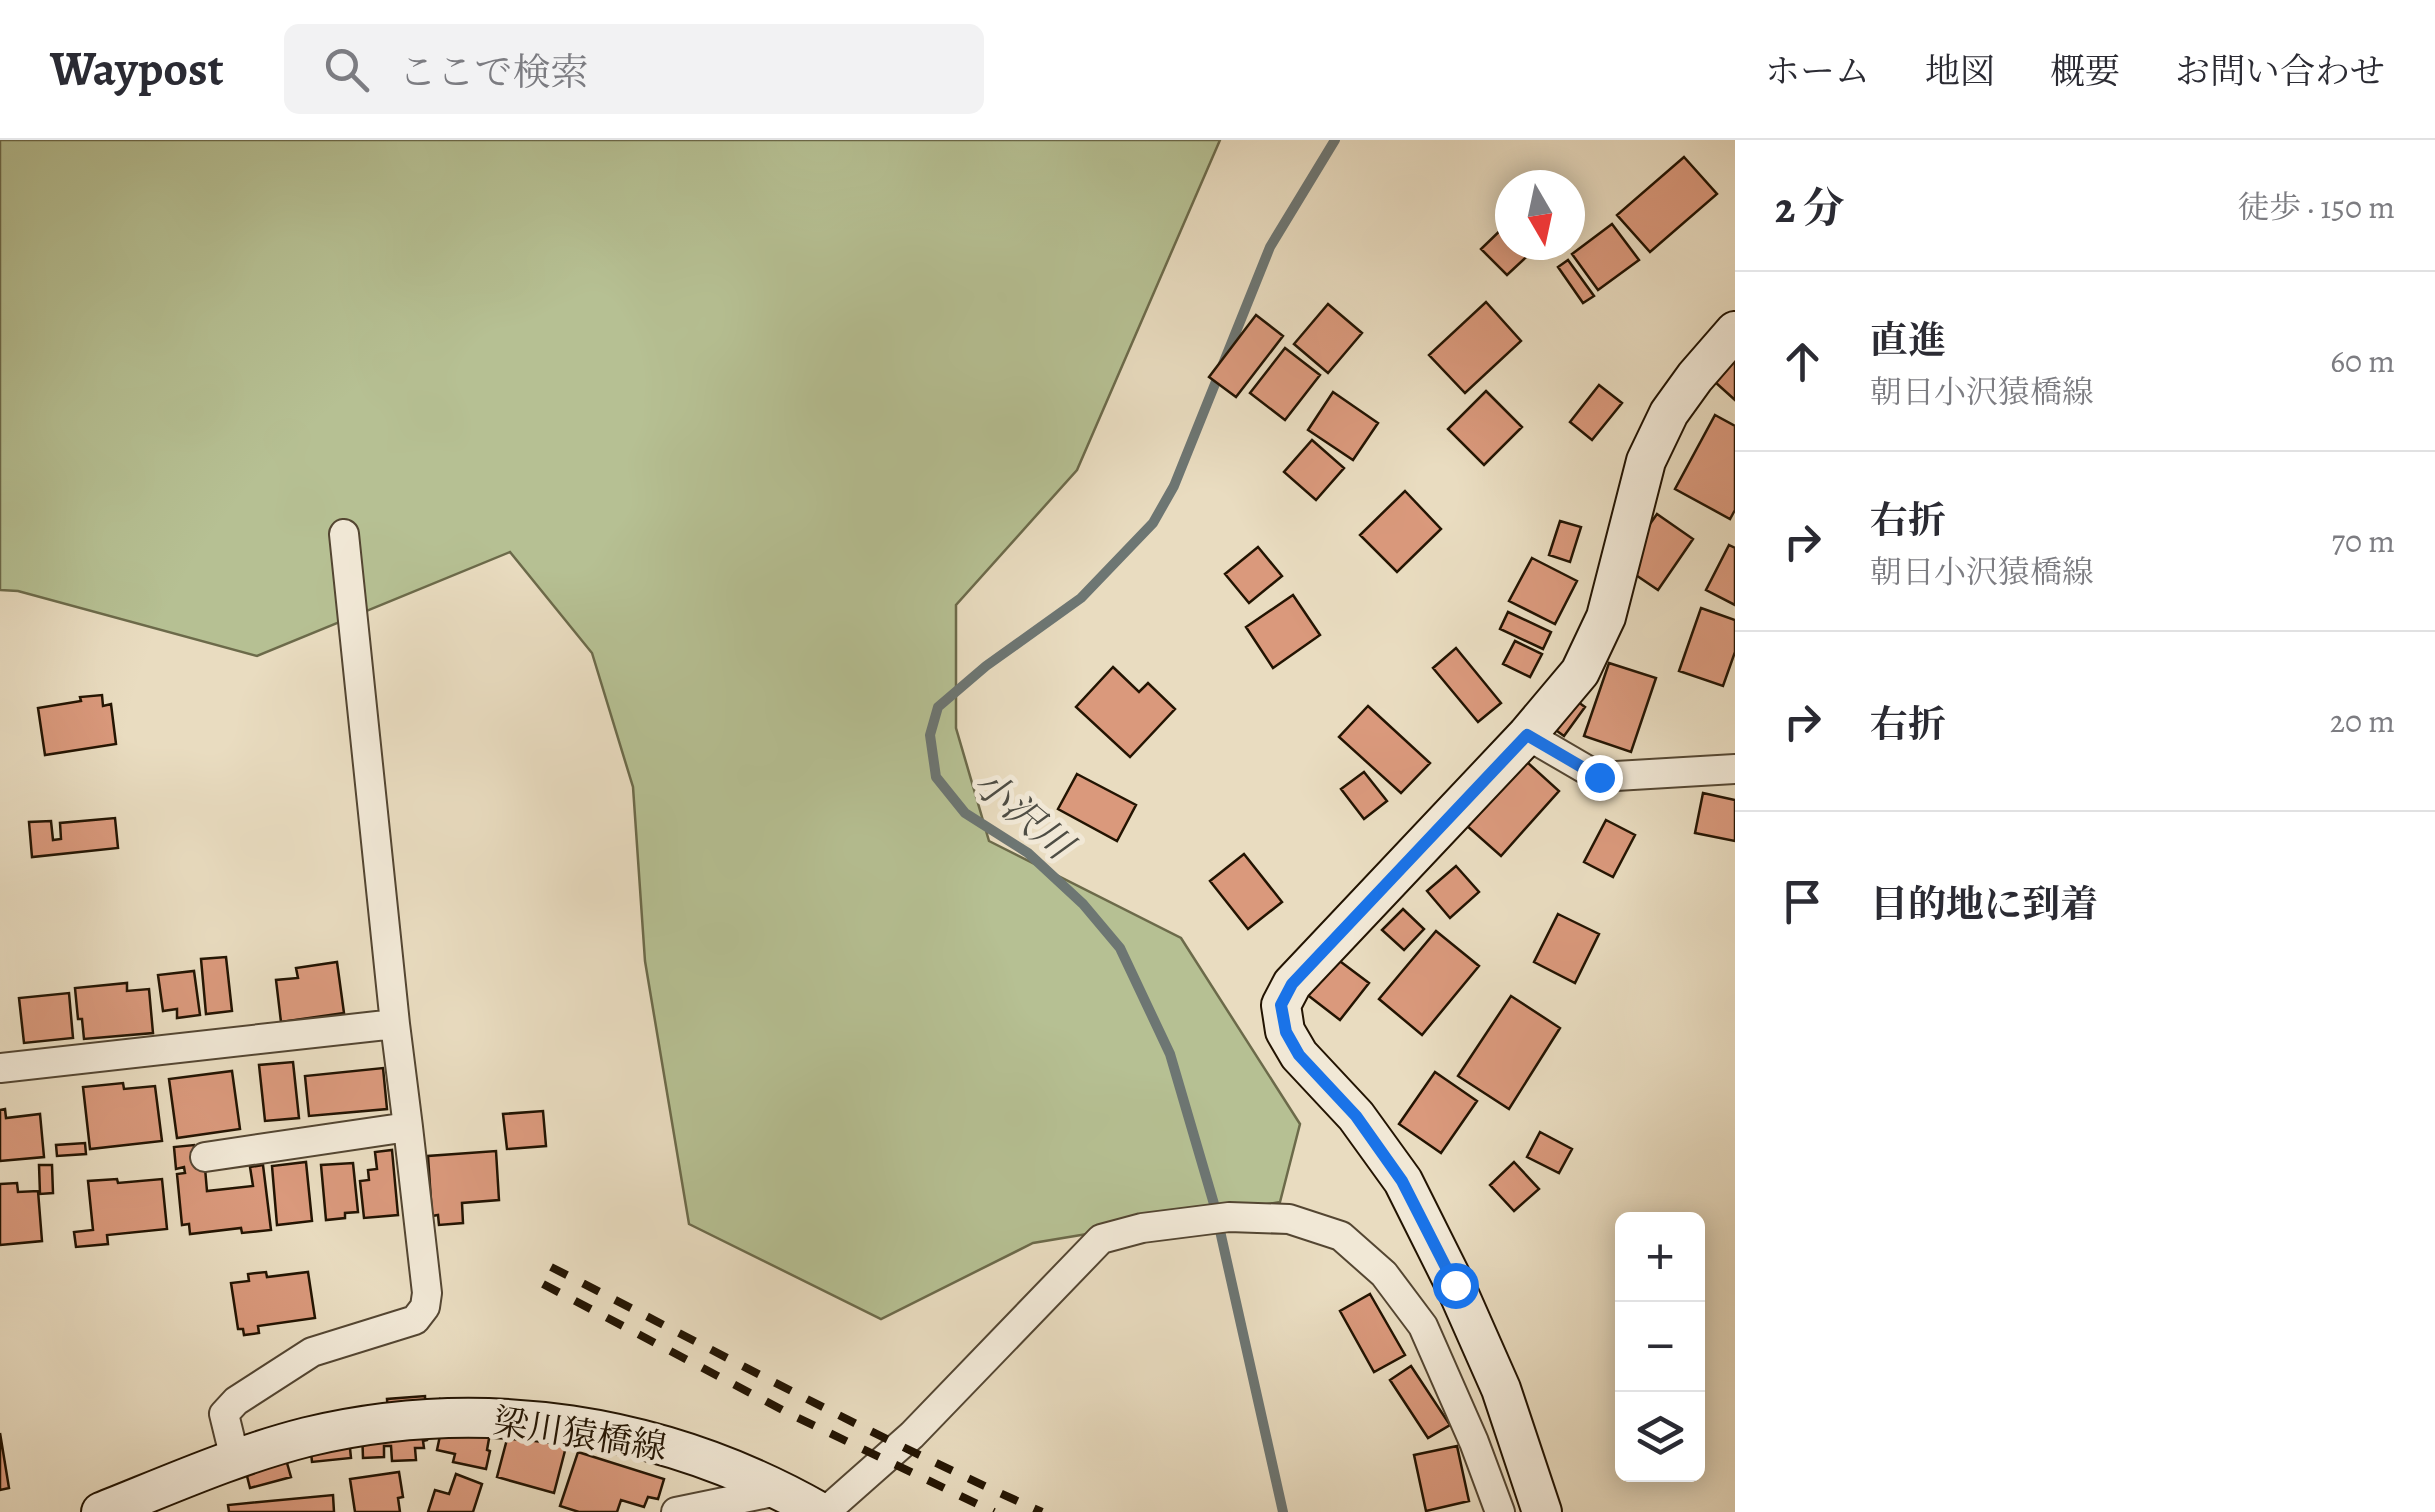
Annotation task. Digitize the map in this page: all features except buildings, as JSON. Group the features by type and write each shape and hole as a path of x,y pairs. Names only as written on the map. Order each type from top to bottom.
{"main road":[{"path":"1542,1512 1501,1390 1455,1285 1402,1181 1356,1116 1299,1055 1286,1032 1281,1005 1292,984 1527,735 1580,672 1606,617 1646,462 1669,413 1735,331"},
{"name":"梁川猿橋線","path":"101,1512 235,1458 306,1438 364,1425 472,1417 524,1419 679,1449 733,1468 823,1512"}],"street":[{"path":"235,1458 224,1414 236,1402 312,1352 415,1320 425,1307 427,1293 344,534"},
{"path":"1527,735 1599,777 1735,769"},
{"path":"0,1068 395,1024"},
{"path":"205,1157 408,1127"},
{"path":"823,1512 912,1435 1101,1239 1142,1228 1229,1217 1289,1219 1340,1236 1384,1274 1423,1326 1500,1512"},
{"path":"676,1512 782,1490"}],"green space":[{"path":"0,140 1220,140 1077,470 956,605 956,728 989,841 1181,938 1300,1124 1280,1202 1033,1243 881,1319 689,1224 645,961 633,787 592,653 510,552 257,656 18,591 0,590"}],"waterway":[{"name":"小沢川","path":"1283,1512 1214,1204 1170,1054 1120,948 1083,904 1028,853 965,813 936,777 930,735 938,707 986,666 1081,598 1153,523 1174,486 1270,247 1335,140"}],"railway":[{"path":"551,1267 856,1424 1042,1512"},
{"path":"543,1284 792,1415 994,1512"}],"route":[{"path":"1455,1285 1402,1181 1356,1116 1299,1055 1286,1032 1281,1005 1292,984 1527,735 1599,777"}]}
